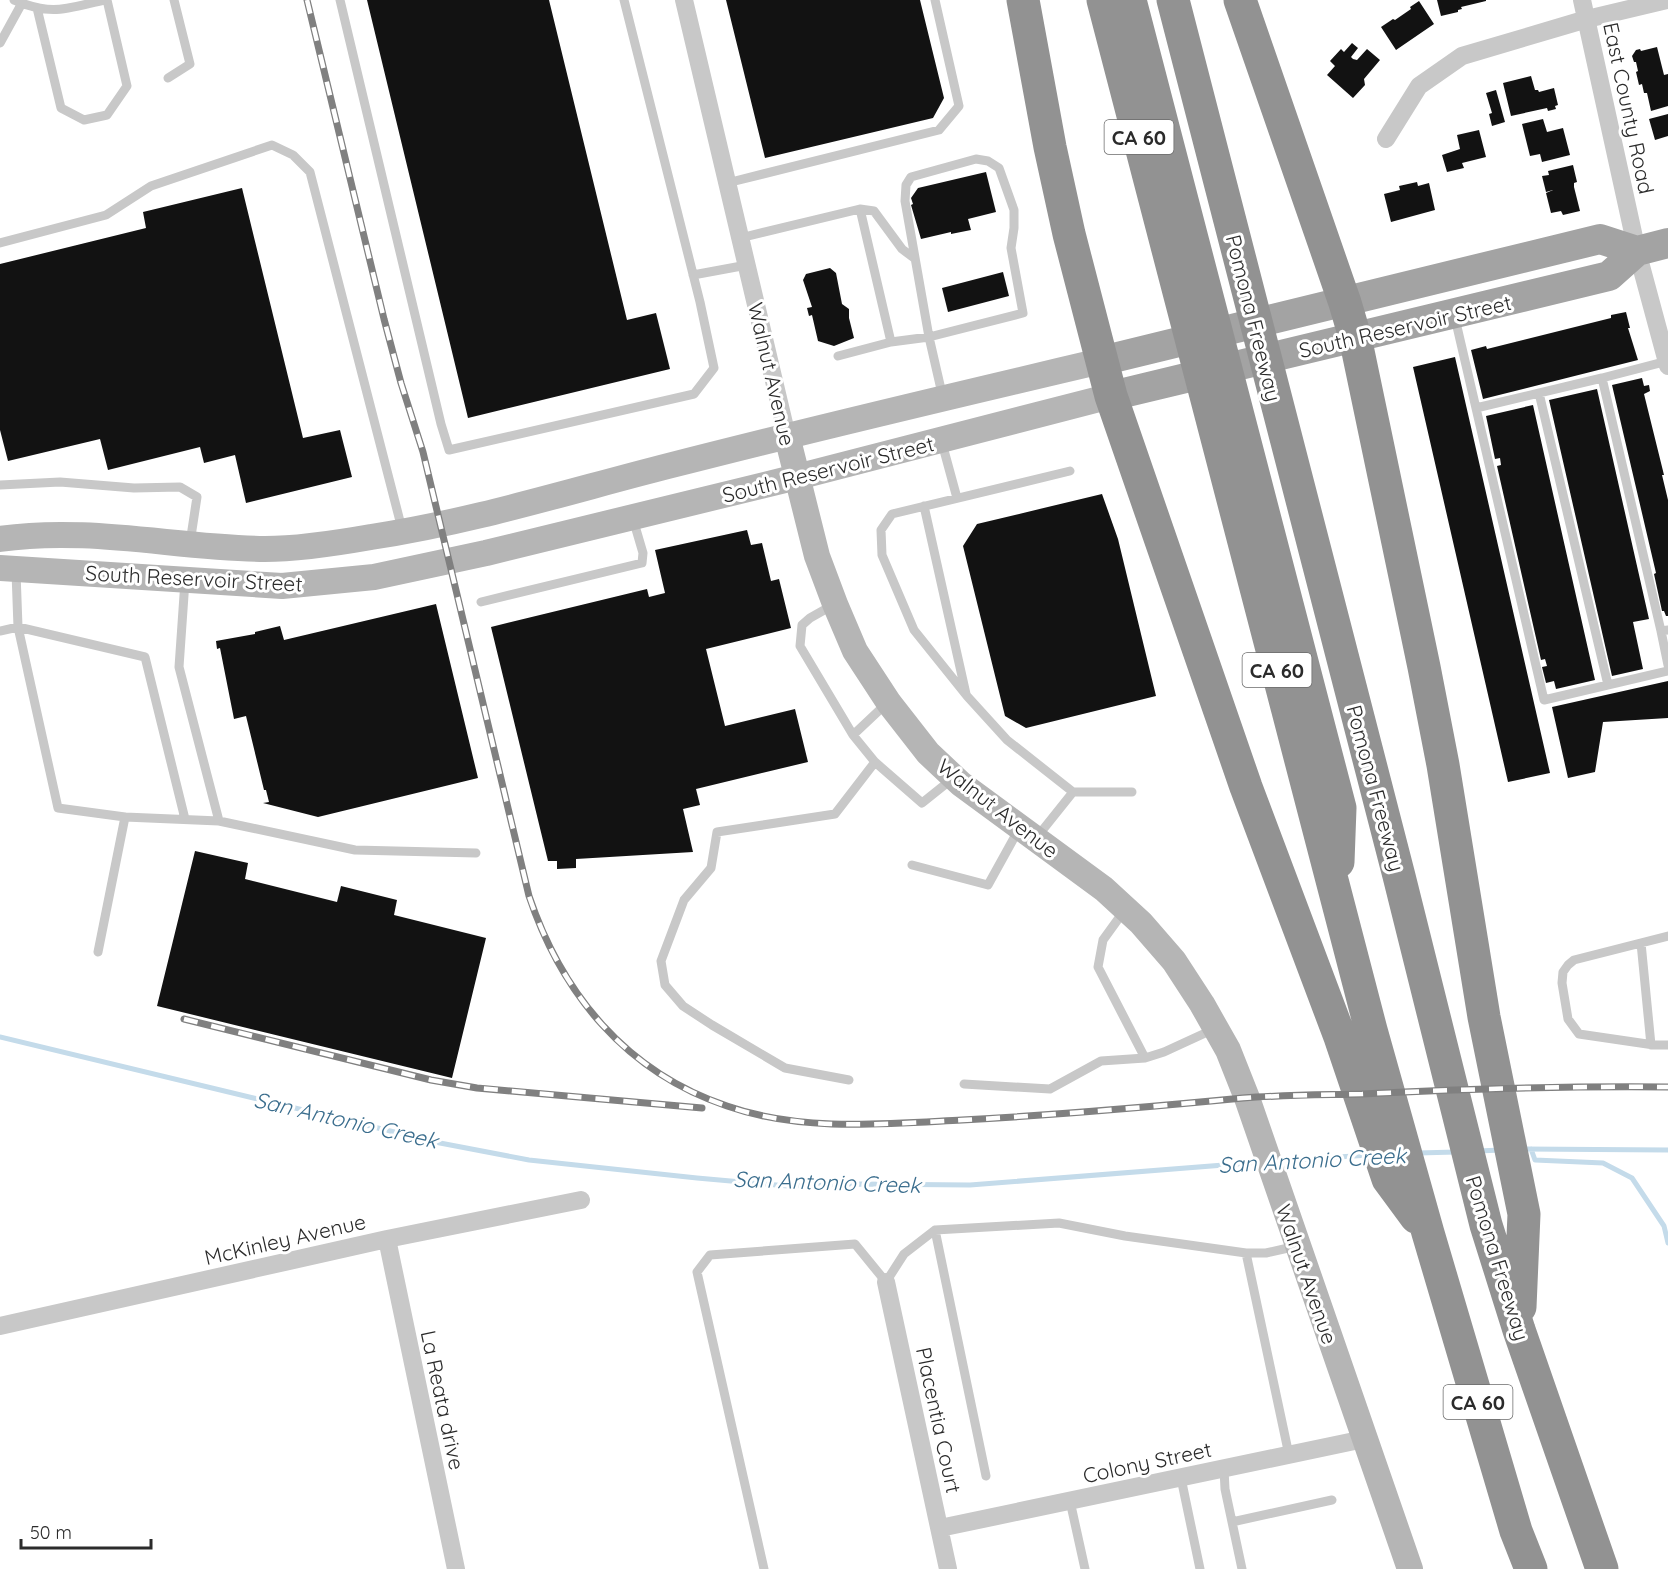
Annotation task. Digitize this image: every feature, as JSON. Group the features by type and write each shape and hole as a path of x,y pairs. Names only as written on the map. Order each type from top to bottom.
{"highway":[{"path":"1023,0 1050,147 1069,234 1111,396 1246,787 1356,1034"},
{"name":"Pomona Freeway","path":"1103,0 1209,266 1251,432 1399,876 1486,1225 1519,1330 1602,1569"},
{"path":"1130,0 1209,266"},
{"path":"1152,0 1209,266"},
{"name":"Pomona Freeway","path":"1173,0 1209,266 1251,432 1337,899 1356,1034"},
{"path":"1240,0 1345,303 1354,337 1439,743 1484,1017 1524,1214 1519,1330"},
{"name":"CA 60","path":"1356,1034 1388,1179 1428,1233 1516,1531 1531,1569"}],"main road":[{"name":"South Reservoir Street","path":"7,538 70,536 149,539 263,549 373,537 469,517 787,436 1600,240 1637,250 1668,243"},
{"name":"South Reservoir Street","path":"8,569 282,586 374,577 633,517 1111,396 1609,276 1637,250"},
{"name":"Walnut Avenue","path":"787,436 818,556 835,604 855,651 888,702 927,753 954,778 1104,889 1126,909 1174,961 1216,1028 1228,1050 1243,1088 1410,1569"},
{"path":"7,538 8,569"},
{"path":"185,581 190,543"}],"street":[{"name":"Walnut Avenue","path":"684,0 787,436"},
{"name":"East County Road","path":"1582,0 1637,250 1667,363"},
{"path":"1386,139 1419,86 1462,56 1587,19 1667,0"},
{"name":"McKinley Avenue","path":"0,1326 387,1239 581,1200"},
{"name":"La Reata drive","path":"387,1239 456,1569"},
{"name":"Placentia Court","path":"886,1282 948,1569"},
{"name":"Colony Street","path":"940,1528 1364,1439"}],"lane":[{"path":"0,43 18,2 59,11 105,0 127,86 107,115 84,120 61,108 37,8"},
{"path":"168,78 190,64 174,0"},
{"path":"340,0 449,450 694,394 714,368 624,0"},
{"path":"727,183 939,130 959,106 935,0"},
{"path":"0,243 106,215 151,186 272,145 293,155 309,172 403,531"},
{"path":"838,356 891,342 929,337 1023,313 1011,248 1014,210 999,168 988,161 976,159 911,177 906,185 905,201 914,258 929,337 943,398"},
{"path":"740,238 860,209 874,212 902,249 914,258"},
{"path":"860,209 891,342"},
{"path":"693,275 747,265"},
{"path":"1454,314 1544,700 1668,670"},
{"path":"1476,408 1667,363"},
{"path":"1602,378 1664,630 1668,664"},
{"path":"1539,393 1608,685"},
{"path":"941,440 957,498"},
{"path":"1070,471 892,514 880,530 882,555 914,630 966,696 1007,740 1073,792 1132,792"},
{"path":"0,485 60,482 134,488 180,487 197,497 190,543"},
{"path":"924,506 966,696"},
{"path":"481,603 642,563 643,553 633,517"},
{"path":"8,569 18,627 58,808 125,817 219,820 355,850 476,853"},
{"path":"185,581 179,667 219,820"},
{"path":"835,604 802,625 800,646 853,735 875,762 922,803 954,778"},
{"path":"0,631 18,627 145,657 185,819"},
{"path":"853,735 888,702"},
{"path":"849,1080 784,1068 712,1025 683,1006 664,985 662,961 684,900 711,868 717,832 835,814 875,762"},
{"path":"912,865 988,885 1028,833 1073,792"},
{"path":"98,952 125,817"},
{"path":"1126,909 1103,940 1098,967 1145,1058"},
{"path":"1668,936 1574,960 1563,972 1562,983 1568,1019 1579,1034 1651,1045 1668,1045"},
{"path":"1641,943 1651,1045"},
{"path":"964,1084 1050,1089 1101,1061 1145,1058 1164,1052 1216,1028"},
{"path":"764,1569 698,1272 710,1255 855,1244 886,1282 904,1254 935,1230 1059,1223 1125,1236 1246,1252 1266,1253 1297,1246"},
{"path":"935,1230 986,1476"},
{"path":"1246,1252 1289,1455"},
{"path":"1224,1469 1225,1489 1242,1569"},
{"path":"1181,1478 1200,1569"},
{"path":"1232,1522 1332,1500"},
{"path":"1070,1501 1085,1569"}],"building":[{"path":"367,0 549,0 627,320 656,313 670,369 468,418"},
{"path":"726,0 920,0 944,98 933,118 765,158"},
{"path":"1437,0 1486,1 1461,7 1462,9 1458,12 1441,16"},
{"path":"1419,1 1434,24 1396,50 1381,27 1395,20"},
{"path":"1352,43 1358,48 1351,57 1353,59 1357,60 1367,49 1380,60 1364,79 1365,85 1353,98 1327,75 1335,66 1330,61 1341,49 1344,52"},
{"path":"1657,47 1664,75 1668,74 1668,106 1651,111 1647,93 1644,93 1642,84 1639,85 1636,62 1632,56 1636,50"},
{"path":"1531,76 1535,90 1539,92 1554,88 1558,105 1555,106 1556,109 1548,111 1547,108 1511,116 1503,83"},
{"path":"1496,90 1505,122 1492,126 1489,114 1492,113 1486,93"},
{"path":"1668,114 1668,136 1655,140 1649,119"},
{"path":"1543,119 1547,132 1563,128 1570,155 1542,162 1540,154 1530,156 1522,124"},
{"path":"1479,130 1486,157 1462,163 1464,168 1447,172 1442,155 1460,149 1457,135"},
{"path":"1573,165 1577,182 1574,183 1574,187 1580,211 1563,215 1561,211 1551,213 1546,193 1553,190 1546,192 1542,176 1549,175 1548,171"},
{"path":"986,172 996,212 968,219 971,230 921,239 911,205 913,204 911,198 918,188"},
{"path":"1417,182 1418,186 1429,183 1435,210 1391,222 1384,194 1400,190 1399,186"},
{"path":"242,188 303,438 340,430 352,477 246,503 235,455 204,463 200,447 108,470 100,439 8,461 0,430 0,264 146,228 143,212"},
{"path":"830,268 836,273 842,304 849,309 854,338 834,346 818,341 812,315 809,316 807,308 812,307 803,280 806,274"},
{"path":"1003,272 1009,296 948,312 942,288"},
{"path":"1626,312 1630,328 1628,328 1638,360 1483,399 1471,350 1486,346 1487,349 1611,318 1611,315"},
{"path":"1455,357 1550,773 1508,782 1413,367"},
{"path":"1642,378 1644,386 1649,385 1650,391 1644,394 1668,500 1668,616 1662,611 1654,574 1656,573 1612,385"},
{"path":"1597,389 1649,619 1633,622 1643,669 1612,676 1549,400"},
{"path":"1533,405 1595,680 1556,689 1554,681 1546,683 1542,667 1547,666 1545,659 1541,660 1497,466 1501,465 1500,458 1495,459 1486,416"},
{"path":"1102,494 1118,539 1156,696 1026,728 1005,716 963,546 977,524"},
{"path":"747,530 751,545 762,543 771,581 779,579 791,628 706,649 725,726 795,709 808,762 696,789 700,805 683,809 693,852 576,859 576,868 557,869 557,861 548,861 491,627 647,589 649,597 665,593 655,550"},
{"path":"436,604 478,778 318,817 263,803 269,802 246,716 234,719 220,648 217,649 216,641 255,634 255,632 280,626 284,640"},
{"path":"1668,681 1668,718 1603,722 1595,772 1568,778 1552,707"},
{"path":"195,851 248,863 245,879 337,902 341,886 397,900 394,915 486,938 452,1078 157,1006"}],"waterway":[{"name":"San Antonio Creek","path":"0,1037 440,1143 529,1160 697,1178 788,1186 970,1185 1262,1162"},
{"name":"San Antonio Creek","path":"1523,1149 1668,1150"},
{"path":"1531,1149 1535,1160 1603,1163 1632,1178 1664,1226 1668,1243"},
{"name":"San Antonio Creek","path":"1478,1151 1501,1150"},
{"name":"San Antonio Creek","path":"1418,1153 1456,1152"},
{"name":"San Antonio Creek","path":"1277,1161 1369,1155"}],"railway":[{"path":"307,0 384,319 423,452 529,896 543,932 580,997 602,1025 629,1050 658,1073 691,1091 727,1106 784,1120 814,1123 873,1124 1032,1116 1272,1096 1515,1088 1668,1087"},
{"path":"184,1019 431,1080 477,1088 702,1108"}]}
